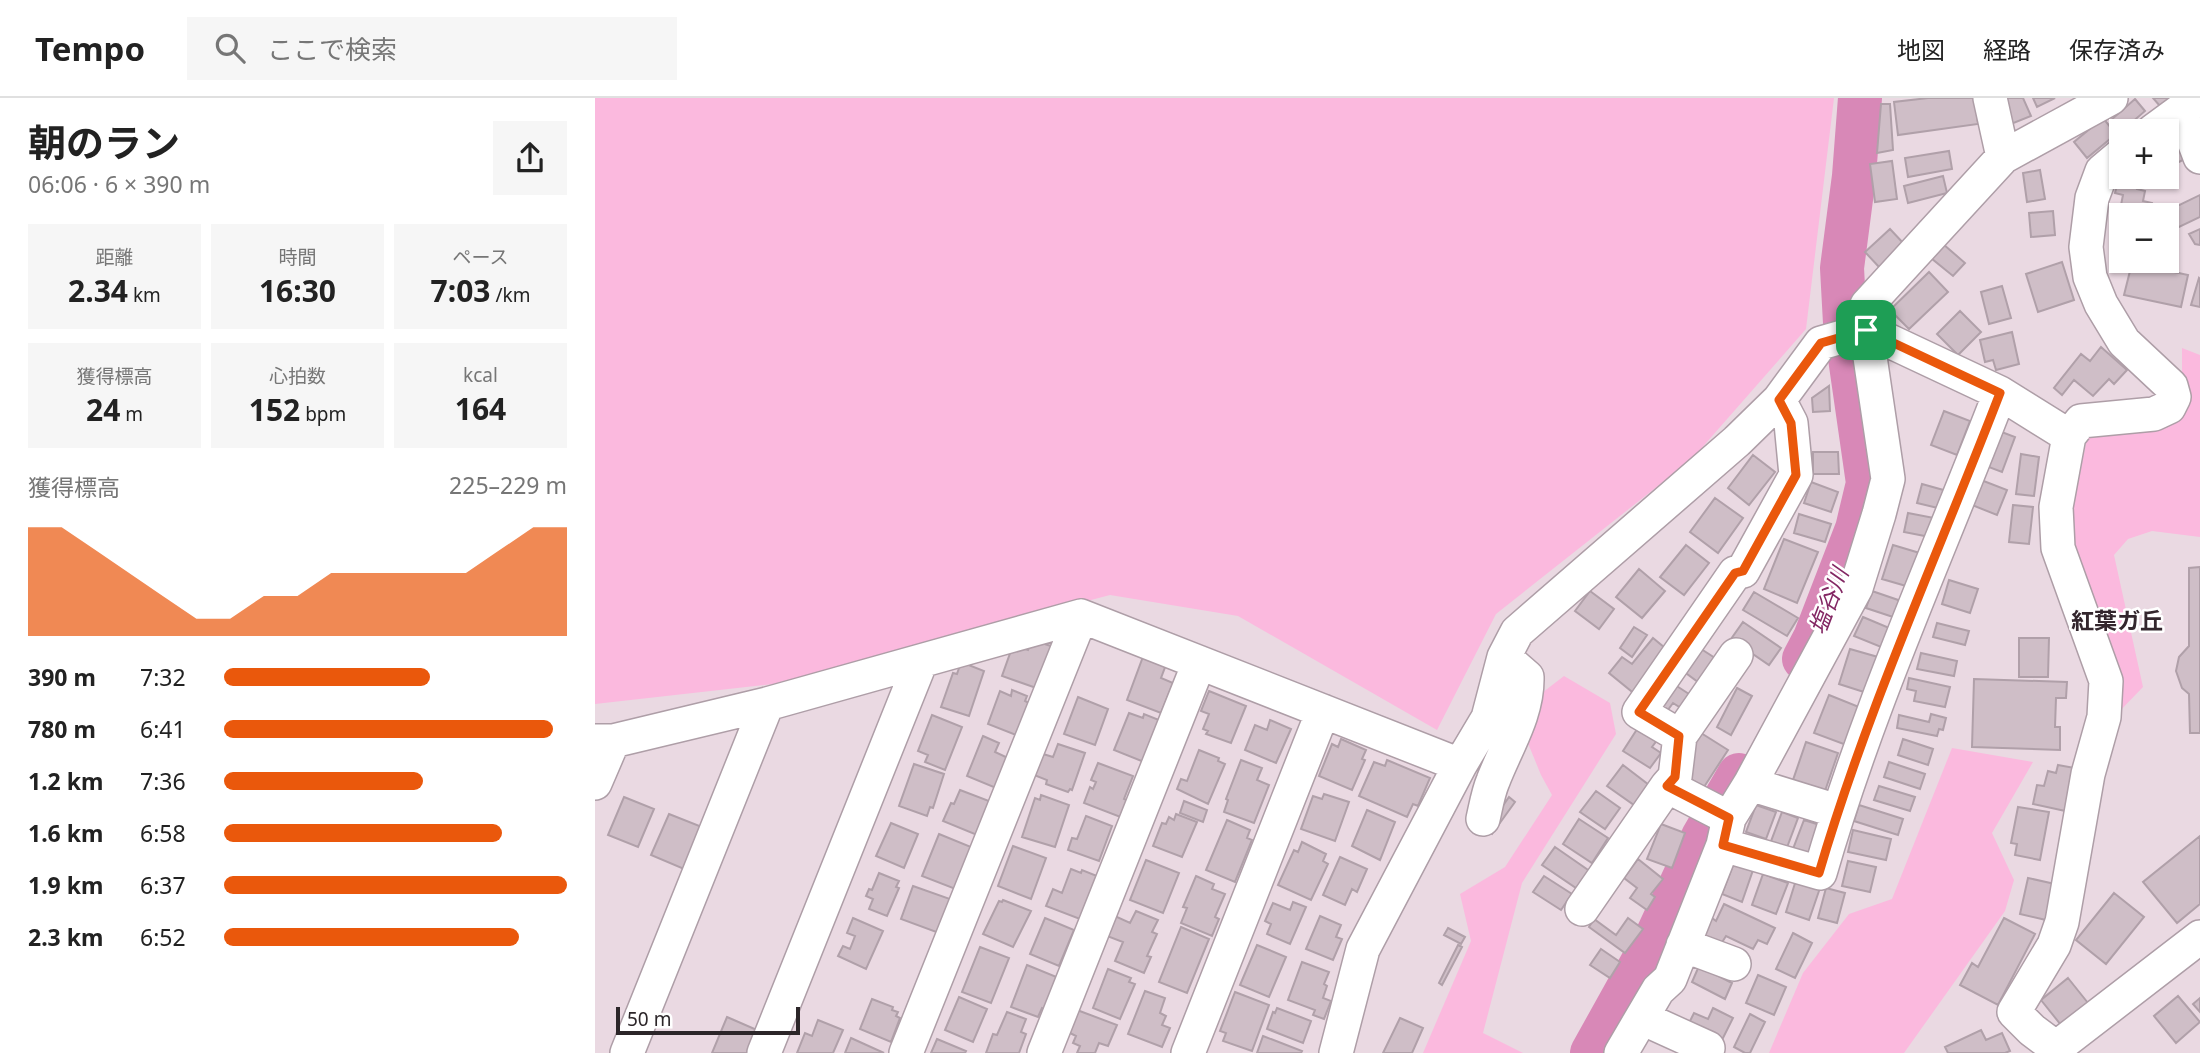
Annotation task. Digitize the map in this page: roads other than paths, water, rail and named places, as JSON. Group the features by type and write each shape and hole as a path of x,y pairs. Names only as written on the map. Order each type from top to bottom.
{"street":[{"path":"1990,98 2003,157"},
{"path":"1621,1053 1658,990 1669,979 1726,832 1856,588 1888,479 1866,330 1867,305 2003,157 2111,98"},
{"path":"2169,119 2190,104 2200,158"},
{"path":"2109,165 2102,171 2092,198 2086,247 2090,277 2101,304 2124,342 2171,386 2174,397 2169,408 2154,414 2081,421 2069,436 2056,507 2058,548 2106,681 2104,717 2088,774 2062,922 2055,945 2014,1012 2056,1048 2200,937"},
{"path":"1336,1053 1363,949 1460,765 1488,718 1504,657 1517,632 1737,442 1779,400 1821,343 1866,330 2000,393 2069,436"},
{"path":"1667,786 1726,832 1819,873 1837,811 2000,393"},
{"path":"1679,736 1639,712 1735,573 1743,571 1796,475 1791,423 1779,400"},
{"path":"595,783 604,741 767,704 1081,616 1460,765"},
{"path":"906,1053 1081,616"},
{"path":"1582,909 1675,777 1679,736 1737,655"},
{"path":"1483,819 1492,783 1520,718 1527,688 1527,677 1504,657"},
{"path":"764,1053 921,661"},
{"path":"1044,1053 1199,663"},
{"path":"627,1053 767,704"},
{"path":"1188,1053 1323,711"},
{"path":"1750,784 1837,811"},
{"path":"1683,945 1734,964"},
{"path":"1643,1018 1707,1048"}],"waterway":[{"name":"塩谷川","path":"1804,659 1815,638 1857,529 1868,483 1845,323 1842,268 1854,176 1860,98"},
{"name":"塩谷川","path":"1592,1053 1656,938 1703,837 1739,775"}],"district":[{"name":"紅葉ガ丘","path":"2117,621"}]}
